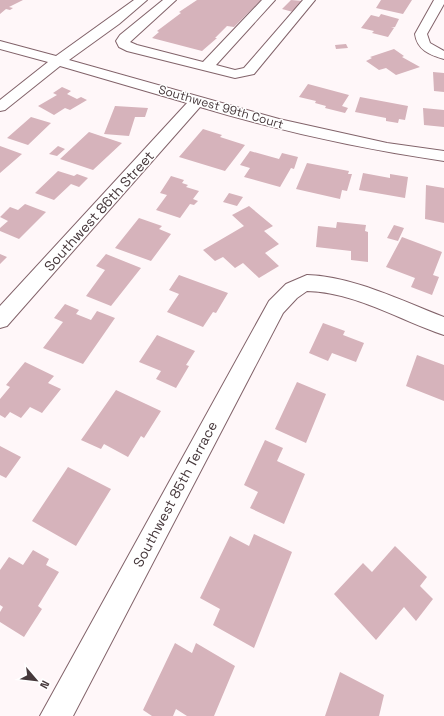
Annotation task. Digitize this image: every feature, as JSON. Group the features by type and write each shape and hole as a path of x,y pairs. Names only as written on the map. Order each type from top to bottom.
{"street":[{"path":"0,107 58,61 115,21 141,0"},
{"path":"170,0 125,38 123,41 124,44 132,48 235,74 249,70 309,0"},
{"path":"206,67 269,0"},
{"path":"440,0 421,34 425,46 444,55"},
{"path":"115,21 138,27"},
{"name":"Southwest 99th Court","path":"0,45 319,134 444,156"},
{"name":"Southwest 86th Street","path":"0,320 197,101"},
{"name":"Southwest 85th Terrace","path":"56,716 276,307 296,288 307,283 322,284 343,289 444,326"}],"building":[{"path":"0,0 23,0 9,7 13,8 10,10 6,9 0,14"},
{"path":"197,0 261,0 234,27 227,26 215,38 217,38 202,51 152,38 159,32 157,31 181,13 179,12"},
{"path":"291,0 303,1 293,12 282,9"},
{"path":"381,0 412,0 403,14 376,8"},
{"path":"381,14 399,19 395,27 391,28 394,28 388,37 372,33 374,31 361,28 371,15 379,17"},
{"path":"346,44 348,48 336,49 335,45"},
{"path":"394,49 404,56 402,57 420,67 396,75 386,68 379,70 366,61 372,58 370,57"},
{"path":"433,72 444,73 444,92 434,91"},
{"path":"308,84 349,95 342,106 348,108 345,113 325,108 326,106 315,103 316,101 299,97"},
{"path":"62,87 71,91 67,94 77,99 81,97 87,100 70,110 65,108 54,115 38,106 57,95 53,93"},
{"path":"360,97 408,106 405,120 399,119 398,123 386,121 386,118 355,112"},
{"path":"115,106 148,108 145,117 135,117 129,136 104,134"},
{"path":"423,108 444,110 444,127 424,125"},
{"path":"31,117 51,123 28,145 7,138"},
{"path":"203,129 222,135 220,137 245,145 225,171 179,157"},
{"path":"89,132 122,143 93,170 60,159"},
{"path":"0,146 22,154 0,173"},
{"path":"58,146 65,149 57,156 49,154"},
{"path":"250,151 279,159 282,153 298,157 294,169 291,168 280,187 244,177 250,168 240,165"},
{"path":"307,163 349,171 348,174 352,174 347,191 342,190 340,199 296,189"},
{"path":"58,171 74,176 77,174 88,178 79,187 71,184 54,200 35,193"},
{"path":"363,173 390,178 390,174 408,177 405,198 359,190"},
{"path":"171,176 184,180 182,183 188,185 186,187 199,191 193,199 198,201 194,205 190,204 180,218 156,210 167,195 160,193"},
{"path":"426,185 444,188 444,223 425,219"},
{"path":"229,193 243,197 237,206 223,202"},
{"path":"25,204 46,212 19,239 0,231 0,228 8,221 0,217 10,207 18,210"},
{"path":"249,206 273,226 264,231 279,244 265,253 279,266 259,278 243,263 235,268 223,257 215,261 203,250 244,226 232,215"},
{"path":"139,218 162,226 159,229 171,234 151,261 115,248"},
{"path":"337,222 366,225 365,231 368,232 368,262 351,260 351,251 316,247 318,226 336,228"},
{"path":"394,225 404,228 398,241 387,238"},
{"path":"402,237 442,252 433,275 439,277 432,295 411,287 415,278 386,267"},
{"path":"0,254 7,257 0,264"},
{"path":"106,254 141,268 111,306 86,296 105,270 96,266"},
{"path":"179,275 228,293 216,313 213,312 203,327 167,312 179,294 169,290"},
{"path":"65,304 79,310 76,314 91,320 97,311 115,318 83,364 43,348 63,322 54,318"},
{"path":"323,323 345,331 343,335 364,343 356,362 332,353 328,361 309,353"},
{"path":"157,335 195,351 186,365 189,366 176,388 156,379 161,371 139,362"},
{"path":"417,355 444,365 444,401 406,386"},
{"path":"25,362 54,376 48,383 61,389 42,413 30,407 21,418 10,412 5,418 0,415 0,399 10,387 6,385"},
{"path":"297,382 326,394 306,443 275,429"},
{"path":"116,390 161,411 144,438 141,436 128,457 104,444 101,449 81,440"},
{"path":"265,440 283,448 277,461 305,474 284,524 250,508 258,492 244,485"},
{"path":"0,446 21,457 6,478 0,475"},
{"path":"68,467 111,489 76,546 32,521"},
{"path":"254,534 292,552 254,648 213,625 220,609 200,598 230,536 249,546"},
{"path":"395,546 427,577 420,586 433,599 416,621 404,607 376,640 334,594 363,563 372,572"},
{"path":"33,550 49,559 46,565 59,572 38,606 42,609 24,637 0,622 0,612 3,607 0,605 0,570 9,557 23,565"},
{"path":"175,643 192,653 196,643 235,666 214,716 187,716 176,709 173,716 152,716 143,710"},
{"path":"340,672 384,695 379,716 325,716"}]}
